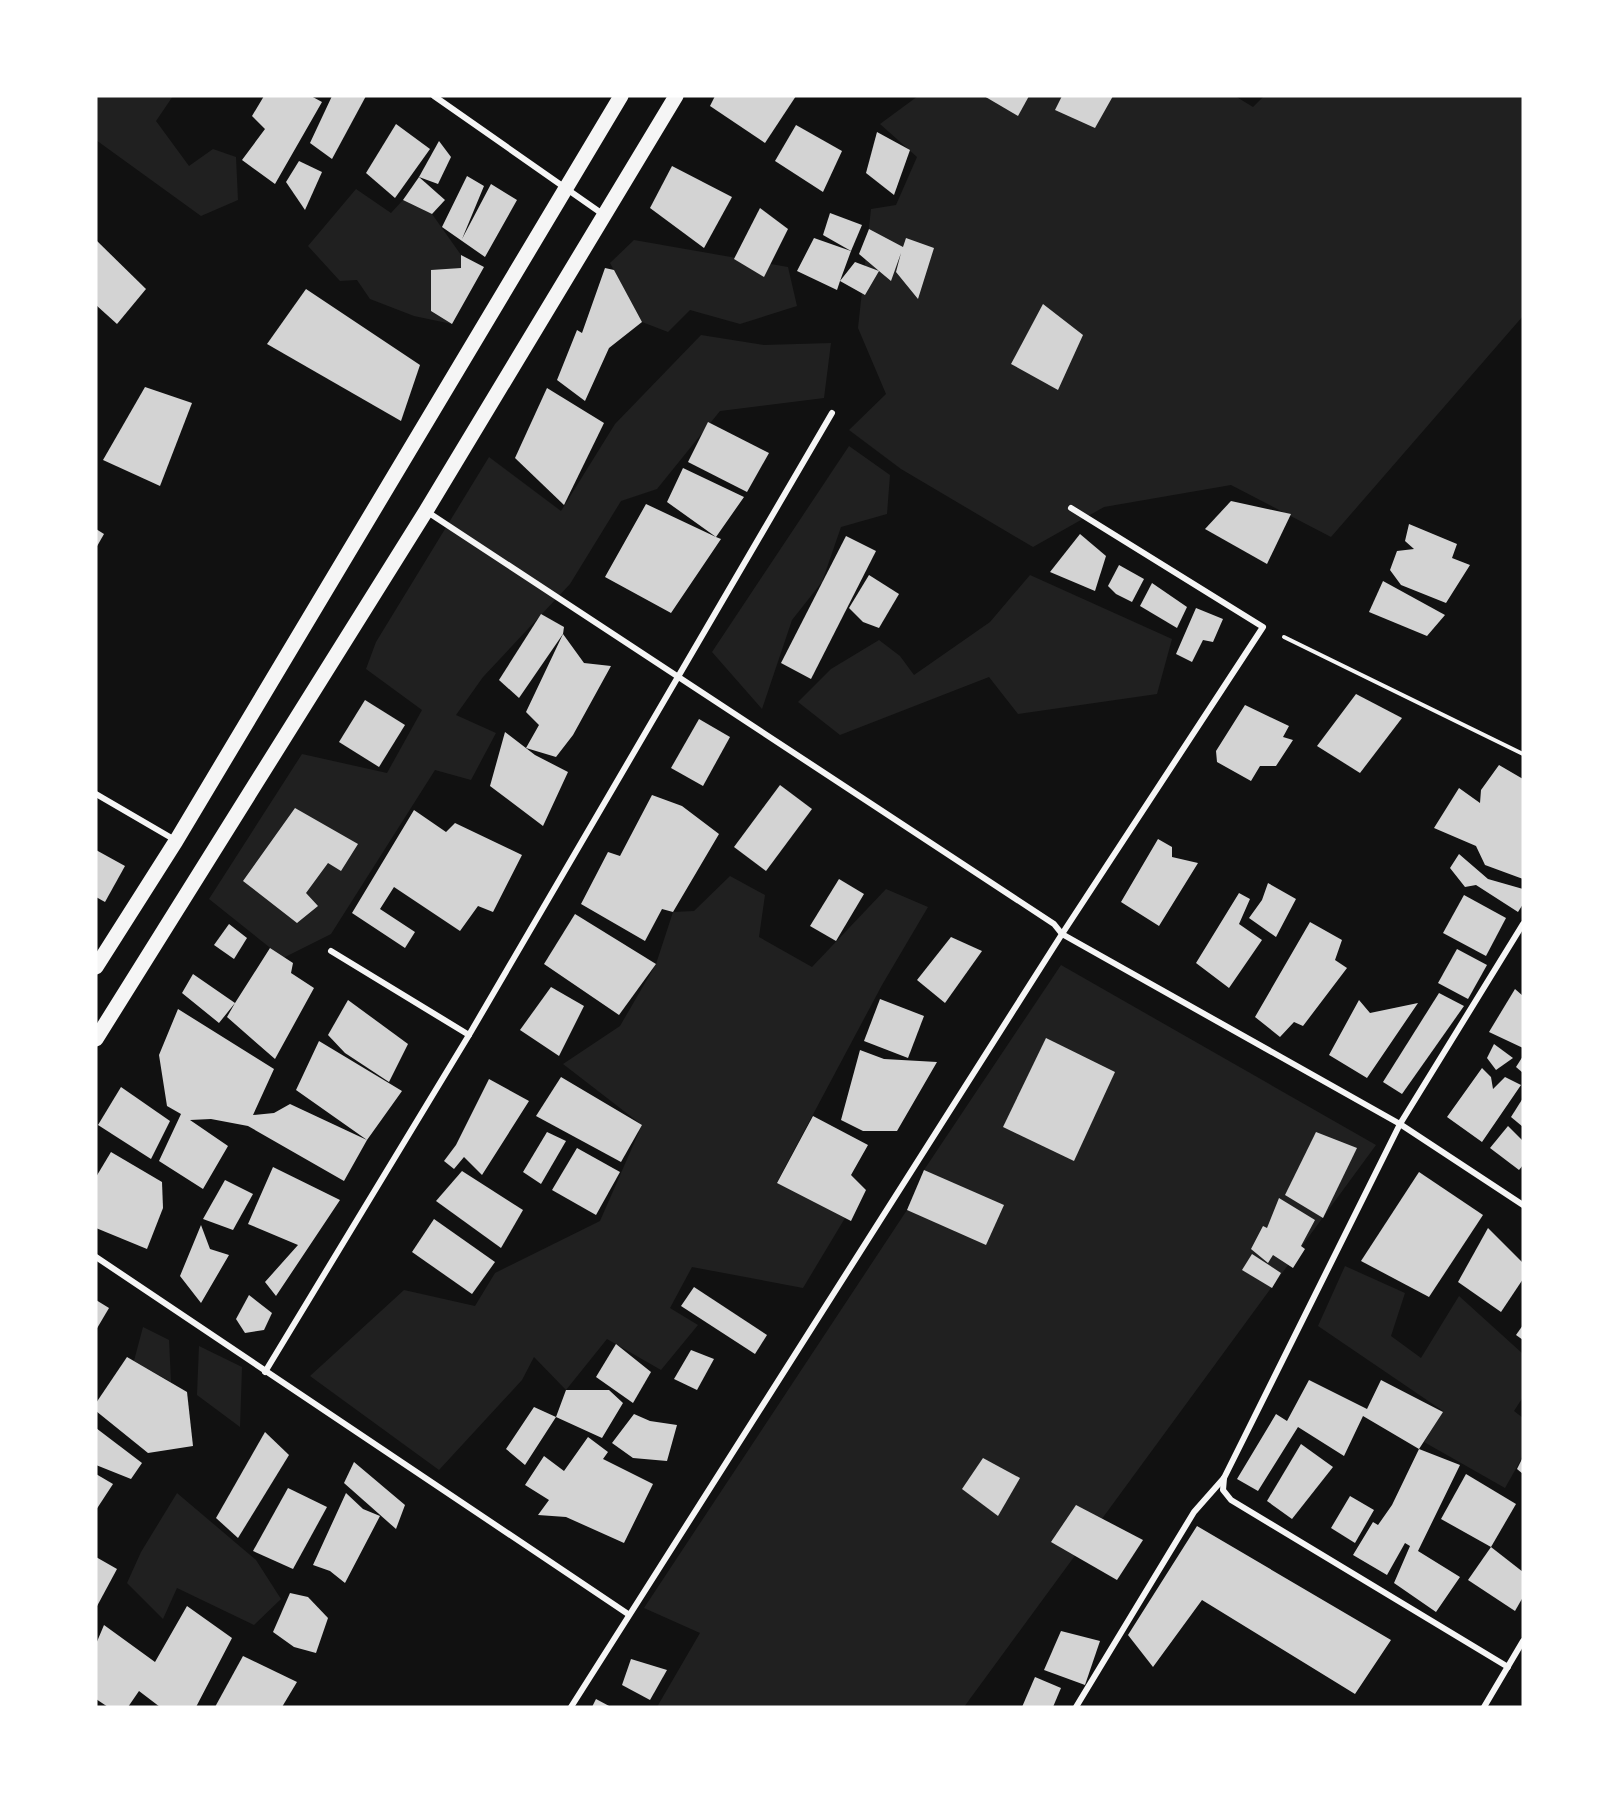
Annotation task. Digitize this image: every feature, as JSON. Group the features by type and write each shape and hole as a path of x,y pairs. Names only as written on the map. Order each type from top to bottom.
{"main road":[{"path":"96,967 176,841 621,96"},
{"path":"96,1039 426,511 676,96"}],"street":[{"path":"434,96 605,215"},
{"path":"265,1372 469,1035 832,413"},
{"path":"571,1707 1062,934 1263,627 1071,508"},
{"path":"426,511 1054,924 1062,934 1400,1124 1523,1205"},
{"path":"96,794 176,841"},
{"path":"1076,1707 1194,1512 1224,1478 1400,1124 1523,924"},
{"path":"331,951 469,1035"},
{"path":"96,1257 628,1614"},
{"path":"1224,1478 1223,1490 1231,1500 1508,1667"},
{"path":"1484,1707 1523,1641"}],"path":[{"path":"1263,627 1523,754"}],"shaded area":[{"path":"96,96 173,96 156,121 189,166 213,149 236,157 238,200 201,216 96,140"},
{"path":"918,96 1235,96 1253,107 1264,96 1523,96 1523,316 1331,537 1231,485 1104,507 1033,547 901,469 849,430 886,394 858,328 871,209 896,205 917,157 880,124"},
{"path":"356,189 391,213 403,200 432,214 461,255 461,268 431,271 431,311 452,324 414,316 370,299 357,280 340,281 308,246"},
{"path":"634,240 788,267 797,306 740,324 690,310 668,332 642,322 610,263"},
{"path":"701,335 764,345 831,343 824,398 720,411 657,489 621,501 570,584 483,677 456,715 496,733 471,780 435,770 331,934 283,958 209,899 302,754 387,773 422,710 366,669 376,642 489,457 561,511 615,424"},
{"path":"849,446 890,475 887,514 841,527 822,582 792,620 762,709 712,652"},
{"path":"1030,575 1172,639 1157,694 1018,714 989,677 840,735 798,702 831,669 879,640 900,656 914,675 990,622"},
{"path":"730,876 765,895 759,937 812,967 886,889 928,907 882,985 777,1182 845,1218 803,1288 692,1267 670,1308 698,1325 661,1370 607,1339 566,1390 534,1357 522,1380 439,1470 310,1376 404,1290 475,1306 495,1273 600,1221 642,1125 563,1064 620,1026 656,964 673,912 694,911"},
{"path":"1061,965 1376,1145 964,1707 657,1707 700,1633 644,1608 907,1210 924,1170"},
{"path":"1345,1266 1405,1293 1391,1336 1421,1358 1459,1296 1523,1354 1523,1397 1514,1411 1523,1418 1523,1456 1505,1488 1424,1442 1443,1411 1318,1326"},
{"path":"143,1327 169,1340 171,1382 134,1361"},
{"path":"199,1346 242,1367 240,1427 197,1395"},
{"path":"177,1493 256,1560 281,1599 254,1625 177,1588 163,1619 127,1583 141,1552"}],"building":[{"path":"264,96 311,96 322,102 275,184 242,160 265,129 252,116"},
{"path":"332,96 366,96 332,159 310,143"},
{"path":"715,96 796,96 765,143 710,106"},
{"path":"984,96 1029,96 1018,116"},
{"path":"1062,96 1113,96 1095,128 1055,110"},
{"path":"396,124 430,149 395,198 366,173"},
{"path":"796,125 842,151 823,192 775,161"},
{"path":"877,132 910,150 894,195 866,173"},
{"path":"439,141 451,157 438,184 419,177"},
{"path":"299,161 322,172 305,210 286,182"},
{"path":"672,166 732,197 704,248 650,208"},
{"path":"467,176 484,186 462,239 491,184 517,200 485,257 442,227"},
{"path":"419,177 445,200 432,214 403,200"},
{"path":"760,208 788,229 764,277 734,259"},
{"path":"830,213 862,225 851,251 823,235"},
{"path":"869,229 903,247 906,238 934,248 918,299 896,272 901,253 891,281 859,254"},
{"path":"814,238 851,251 837,290 797,271"},
{"path":"96,240 146,289 117,324 96,305"},
{"path":"461,255 484,267 452,324 431,311 431,270 461,268"},
{"path":"855,262 879,271 865,295 840,281"},
{"path":"605,268 614,270 642,322 609,348 585,401 557,380 577,330 582,333"},
{"path":"306,289 420,365 401,421 267,344"},
{"path":"1043,304 1083,335 1058,390 1011,364"},
{"path":"145,387 192,403 160,486 103,460"},
{"path":"547,388 604,423 564,505 515,458"},
{"path":"708,422 769,453 747,492 688,462"},
{"path":"683,468 744,497 716,537 667,502"},
{"path":"1231,501 1291,514 1267,564 1205,529"},
{"path":"646,504 721,539 671,613 605,577"},
{"path":"1409,524 1457,544 1452,558 1470,565 1446,603 1401,585 1390,570 1397,551 1414,549 1405,541"},
{"path":"96,529 104,534 96,548"},
{"path":"1080,534 1106,556 1095,591 1050,572"},
{"path":"846,536 876,551 811,679 781,663"},
{"path":"1119,565 1144,579 1132,602 1116,594 1108,586"},
{"path":"869,575 899,594 879,628 863,622 849,608"},
{"path":"1383,581 1445,615 1427,636 1369,612"},
{"path":"1152,583 1187,607 1177,628 1140,606"},
{"path":"1196,608 1223,619 1213,642 1203,640 1192,662 1176,654"},
{"path":"541,614 564,627 563,634 519,698 499,680"},
{"path":"563,634 584,663 611,666 573,735 556,757 526,748 539,725 526,712"},
{"path":"1356,694 1402,718 1360,773 1317,746"},
{"path":"365,700 405,725 379,767 339,742"},
{"path":"1245,705 1289,726 1283,737 1293,740 1276,766 1260,766 1251,781 1217,762 1216,751"},
{"path":"699,719 730,737 703,786 671,768"},
{"path":"505,732 535,755 568,772 543,826 490,786"},
{"path":"1499,765 1523,779 1523,879 1485,865 1476,846 1434,828 1459,788 1480,803 1481,790"},
{"path":"780,785 812,809 766,871 734,847"},
{"path":"652,795 682,806 719,834 673,912 662,909 645,941 581,904 608,852 620,856"},
{"path":"295,808 358,844 341,871 328,863 306,893 318,906 297,923 243,881"},
{"path":"414,810 446,832 455,823 522,855 493,912 478,906 460,931 394,887 380,909 415,932 405,948 352,913"},
{"path":"1158,839 1172,847 1172,857 1198,863 1159,926 1121,902"},
{"path":"96,850 125,866 105,902 96,897"},
{"path":"1459,854 1488,879 1523,889 1523,904 1518,912 1476,885 1465,887 1450,868"},
{"path":"839,879 864,894 836,941 810,926"},
{"path":"1268,883 1296,899 1276,937 1249,918 1262,900"},
{"path":"1239,893 1250,899 1239,924 1262,940 1229,988 1196,963"},
{"path":"1464,895 1506,918 1486,956 1443,933"},
{"path":"575,914 656,964 619,1015 544,964"},
{"path":"1310,922 1342,940 1335,960 1347,968 1303,1026 1294,1022 1280,1037 1255,1017"},
{"path":"229,924 247,938 234,959 214,945"},
{"path":"951,937 982,951 945,1003 917,980"},
{"path":"270,948 293,963 291,973 314,988 275,1059 227,1017"},
{"path":"1457,949 1487,965 1468,999 1438,983"},
{"path":"193,974 235,1003 219,1023 182,993"},
{"path":"551,987 584,1006 559,1056 520,1030"},
{"path":"1515,989 1523,996 1523,1048 1489,1032"},
{"path":"1439,993 1464,1006 1402,1094 1383,1082"},
{"path":"880,999 924,1016 908,1058 864,1041"},
{"path":"348,1000 408,1044 389,1082 345,1053 328,1035"},
{"path":"1359,1000 1370,1013 1418,1003 1367,1078 1329,1055"},
{"path":"178,1009 274,1069 253,1115 274,1113 290,1104 367,1140 344,1181 248,1126 211,1119 190,1120 228,1146 203,1189 159,1161 181,1114 167,1106 159,1055"},
{"path":"1046,1038 1115,1072 1074,1161 1003,1127"},
{"path":"319,1041 402,1091 367,1140 296,1090"},
{"path":"1494,1044 1513,1058 1496,1070 1487,1058"},
{"path":"860,1050 884,1059 937,1062 897,1131 863,1131 841,1120"},
{"path":"1523,1056 1523,1073 1516,1067"},
{"path":"1482,1068 1491,1077 1493,1089 1505,1077 1521,1085 1482,1142 1447,1117"},
{"path":"561,1077 642,1125 621,1162 536,1116"},
{"path":"489,1079 529,1101 482,1175 464,1157 454,1169 444,1161 456,1145"},
{"path":"121,1087 170,1121 151,1159 98,1125"},
{"path":"1523,1098 1523,1127 1511,1117"},
{"path":"813,1116 868,1145 851,1175 866,1190 851,1221 777,1183"},
{"path":"1508,1126 1523,1141 1523,1165 1519,1170 1490,1148"},
{"path":"547,1132 566,1141 541,1184 523,1172"},
{"path":"1316,1132 1357,1148 1323,1218 1285,1195"},
{"path":"577,1148 620,1172 596,1215 552,1190"},
{"path":"111,1152 162,1182 163,1208 147,1249 96,1228 96,1177"},
{"path":"273,1167 340,1200 276,1296 265,1282 298,1245 248,1224"},
{"path":"924,1170 1004,1205 986,1245 907,1210"},
{"path":"462,1171 523,1210 501,1248 436,1201"},
{"path":"1419,1172 1483,1215 1429,1297 1361,1261"},
{"path":"225,1180 253,1194 233,1230 203,1219"},
{"path":"1279,1198 1315,1220 1301,1246 1305,1249 1293,1268 1273,1255 1268,1263 1251,1249 1263,1226 1267,1228"},
{"path":"434,1219 495,1262 472,1294 412,1252"},
{"path":"201,1225 210,1249 229,1255 201,1303 180,1276"},
{"path":"1488,1228 1523,1263 1523,1279 1501,1312 1458,1282"},
{"path":"1252,1254 1281,1273 1272,1288 1242,1270"},
{"path":"694,1287 767,1335 755,1354 681,1306"},
{"path":"249,1295 272,1313 264,1330 245,1333 236,1319"},
{"path":"96,1300 109,1308 96,1330"},
{"path":"1523,1325 1523,1340 1516,1335"},
{"path":"616,1344 651,1372 633,1403 596,1377"},
{"path":"691,1350 714,1359 697,1390 674,1379"},
{"path":"127,1357 187,1392 193,1446 148,1453 96,1411 96,1403"},
{"path":"1309,1380 1367,1409 1381,1380 1443,1412 1419,1449 1363,1416 1344,1456 1298,1427 1258,1491 1237,1479 1276,1414 1287,1421"},
{"path":"566,1390 609,1390 623,1403 602,1438 556,1417"},
{"path":"534,1407 556,1417 525,1465 506,1449"},
{"path":"634,1414 650,1421 677,1425 667,1461 633,1458 612,1443"},
{"path":"96,1428 142,1463 131,1479 96,1465"},
{"path":"265,1432 289,1455 238,1538 216,1518"},
{"path":"588,1437 608,1452 603,1459 653,1484 624,1543 566,1517 538,1515 549,1500 525,1485 544,1456 564,1471"},
{"path":"1301,1444 1333,1467 1292,1519 1267,1501"},
{"path":"1419,1449 1460,1465 1418,1551 1460,1577 1436,1612 1394,1583 1410,1546 1405,1543 1387,1575 1353,1555 1373,1522 1378,1525 1392,1505"},
{"path":"1523,1457 1523,1474 1517,1469"},
{"path":"983,1458 1020,1478 998,1516 962,1489"},
{"path":"354,1462 405,1505 396,1529 344,1483"},
{"path":"96,1474 113,1484 96,1510"},
{"path":"1466,1474 1516,1504 1491,1547 1441,1519"},
{"path":"288,1488 327,1507 293,1569 253,1551"},
{"path":"346,1493 363,1509 380,1516 345,1583 330,1571 313,1565"},
{"path":"1350,1496 1374,1510 1355,1543 1331,1528"},
{"path":"1076,1505 1143,1540 1117,1580 1051,1542"},
{"path":"1197,1526 1391,1640 1355,1694 1202,1600 1153,1667 1128,1635"},
{"path":"1491,1547 1523,1572 1523,1597 1515,1611 1468,1580"},
{"path":"96,1557 117,1569 96,1608"},
{"path":"290,1593 308,1597 328,1618 316,1653 294,1647 273,1632"},
{"path":"187,1606 232,1638 196,1707 160,1707 139,1691 128,1707 108,1707 96,1699 96,1644 104,1625 155,1662"},
{"path":"1061,1631 1100,1641 1085,1685 1044,1670"},
{"path":"243,1656 297,1682 282,1707 215,1707"},
{"path":"631,1659 667,1670 650,1700 622,1685"},
{"path":"1035,1677 1061,1688 1053,1707 1022,1707"},
{"path":"596,1699 611,1707 592,1707"}]}
